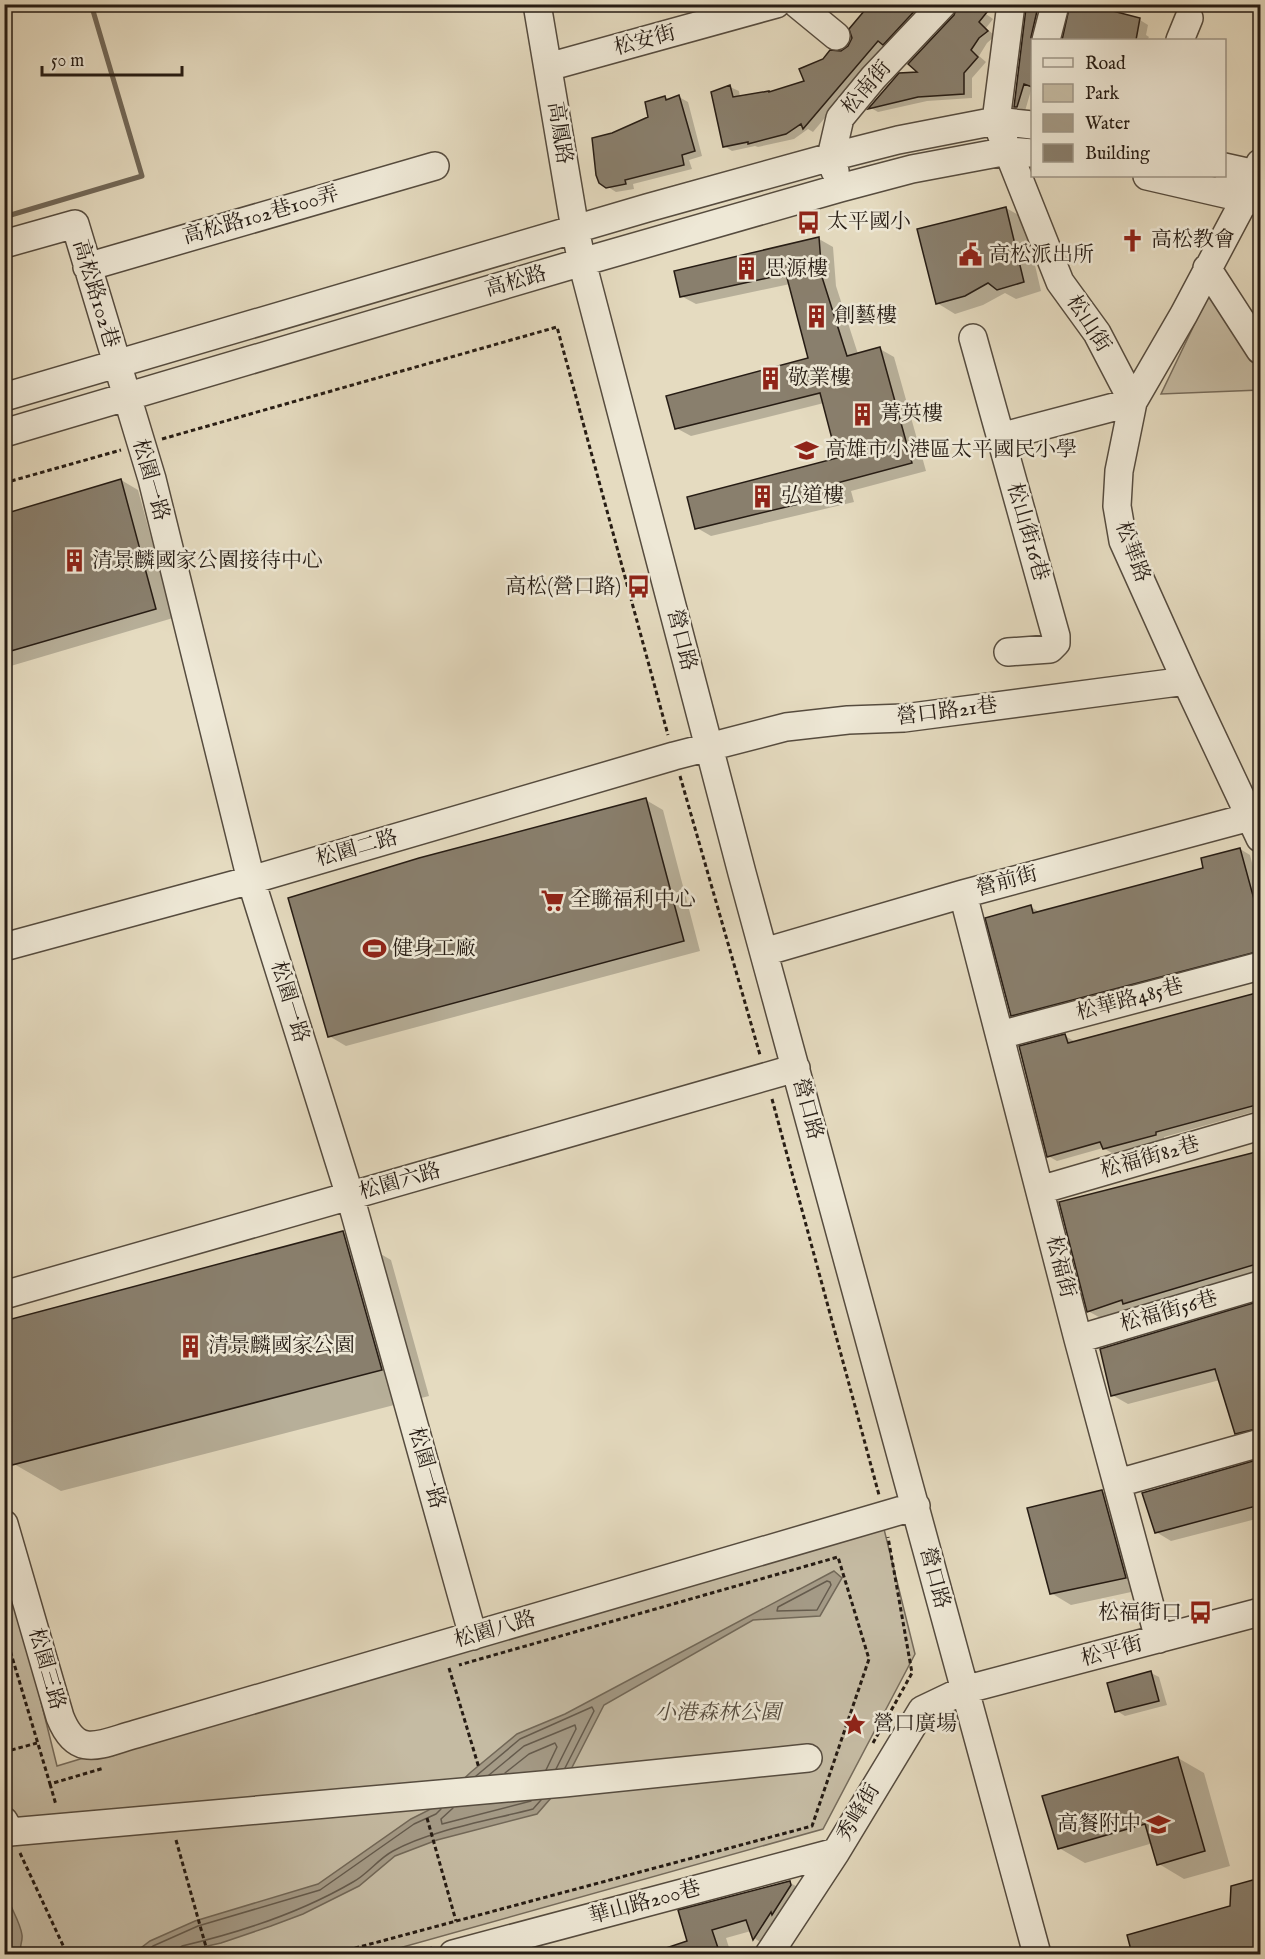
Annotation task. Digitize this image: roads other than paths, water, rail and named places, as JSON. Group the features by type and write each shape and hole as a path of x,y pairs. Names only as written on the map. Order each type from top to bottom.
{"street":[{"name":"高鳳路","path":"537,4 582,262"},
{"name":"松安街","path":"548,67 776,4"},
{"path":"797,4 836,36"},
{"name":"松南街","path":"840,188 831,157 840,118 873,78 943,4"},
{"name":"松山街","path":"1011,4 996,121 1020,152 1060,282 1097,333 1132,402"},
{"path":"1046,39 1055,5 1051,4"},
{"name":"高松路","path":"4,397 575,229 831,157 898,140 996,121 1031,125"},
{"name":"高松路","path":"4,433 840,188 912,169 1020,152"},
{"name":"高松路102巷100弄","path":"87,267 435,166"},
{"path":"1226,167 1259,171"},
{"name":"松華路","path":"1255,828 1124,541 1117,506 1119,471 1132,402 1184,314 1207,268 1252,200 1259,171"},
{"path":"1151,177 1252,200"},
{"name":"高松路102巷","path":"4,244 75,224 116,364"},
{"name":"營口路","path":"582,262 709,747 1037,1954"},
{"path":"1207,268 1260,350"},
{"name":"松山街16巷","path":"973,338 1056,636 1056,643 1050,649 1008,652"},
{"name":"松園一路","path":"116,364 152,479 252,880 350,1196 473,1636"},
{"path":"1000,437 1132,402"},
{"name":"營口路21巷","path":"709,747 786,727 848,720 904,718 1186,681"},
{"name":"松園二路","path":"4,947 252,880 709,747"},
{"name":"營前街","path":"764,951 963,894 1255,828"},
{"name":"松福街","path":"963,894 1078,1339 1159,1640"},
{"name":"松華路485巷","path":"999,1035 1260,966"},
{"name":"松園六路","path":"4,1295 796,1068"},
{"name":"松福街82巷","path":"1040,1190 1260,1126"},
{"name":"松福街56巷","path":"1078,1339 1260,1285"},
{"path":"1118,1483 1260,1443"},
{"name":"松園八路","path":"74,1742 85,1746 136,1734 916,1506"},
{"name":"松園三路","path":"4,1524 60,1717 65,1730 74,1742"},
{"name":"松平街","path":"964,1690 1260,1612"},
{"name":"秀峰街","path":"769,1954 836,1852 922,1710 964,1690"},
{"path":"7,1826 170,1818 808,1758"},
{"name":"華山路200巷","path":"447,1950 836,1852"}],"water":[{"path":"834,1571 842,1578 820,1616 753,1620 604,1705 564,1783 537,1814 437,1840 395,1856 359,1886 303,1914 271,1926 221,1943 172,1954 133,1954 150,1941 195,1921 318,1884 411,1819 433,1808 471,1772 517,1734 565,1714"},
{"path":"5,1889 21,1929 22,1954 5,1954"}],"waterway":[{"path":"4,217 142,176 91,4"}],"place":[{"name":"太平國小","path":"809,222"},
{"name":"高松教會","path":"1133,240"},
{"name":"高松派出所","path":"971,255"},
{"name":"思源樓","path":"747,269"},
{"name":"創藝樓","path":"816,316"},
{"name":"敬業樓","path":"770,378"},
{"name":"菁英樓","path":"862,414"},
{"name":"高雄市小港區太平國民小學","path":"807,450"},
{"name":"弘道樓","path":"763,496"},
{"name":"清景麟國家公園接待中心","path":"74,561"},
{"name":"高松(營口路)","path":"639,587"},
{"name":"全聯福利中心","path":"552,900"},
{"name":"健身工廠","path":"374,949"},
{"name":"清景麟國家公園","path":"190,1346"},
{"name":"松福街口","path":"1200,1613"},
{"name":"營口廣場","path":"855,1724"},
{"name":"高餐附中","path":"1159,1824"}],"park label":[{"name":"小港森林公園","path":"718,1713"}]}
